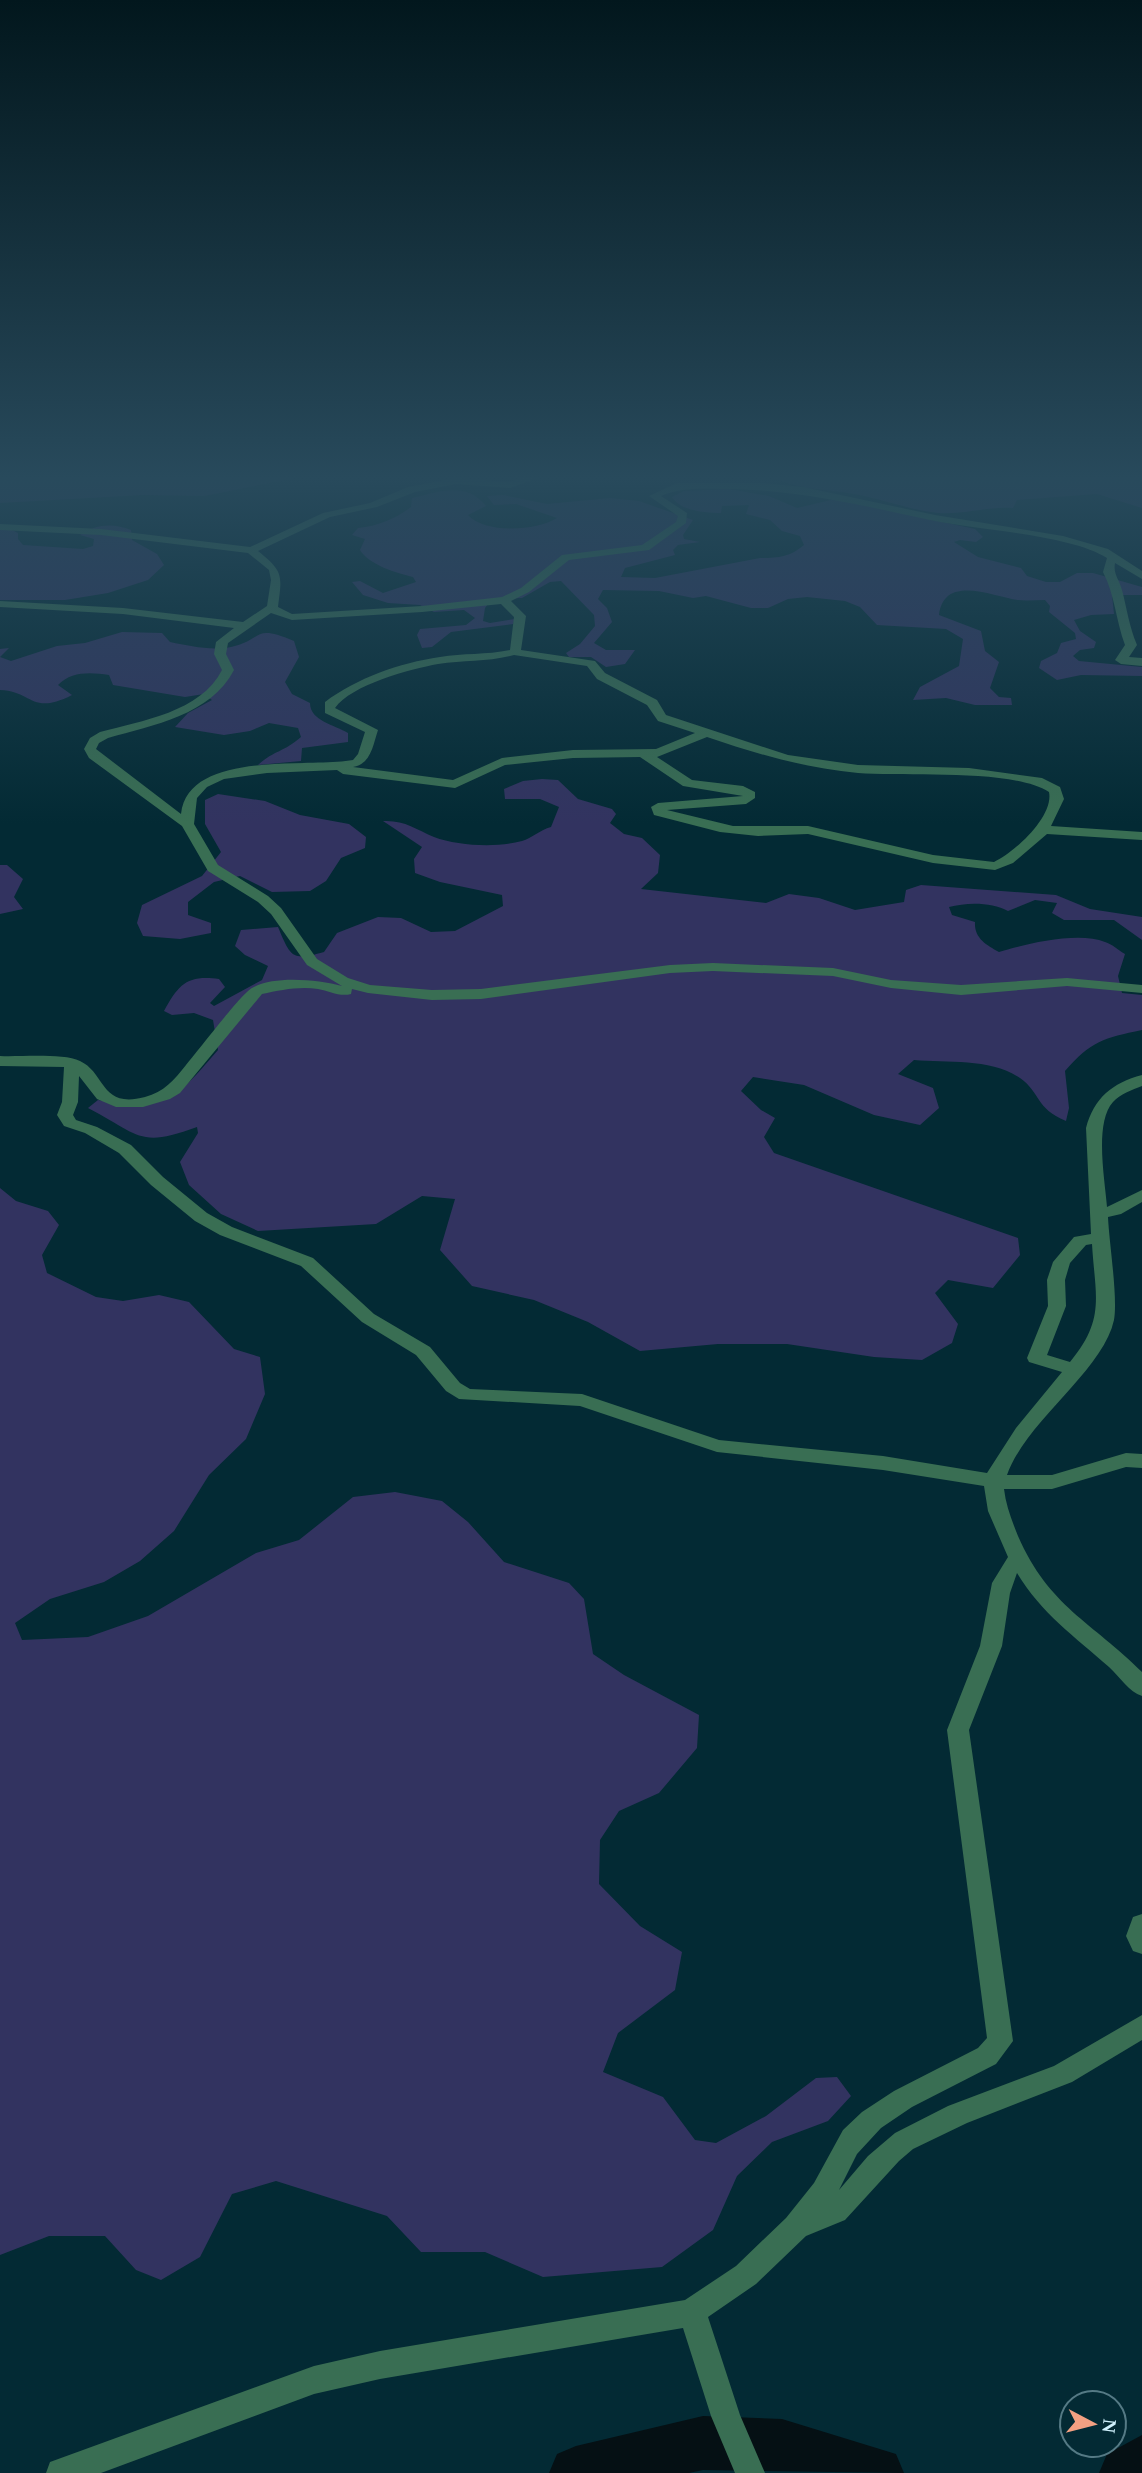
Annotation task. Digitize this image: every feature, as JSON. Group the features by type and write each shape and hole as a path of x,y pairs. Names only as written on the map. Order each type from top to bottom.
{"street":[{"path":"274,592 272,607 277,613 292,618"},
{"path":"0,604 123,611 248,624 504,600 520,592"},
{"path":"1117,592 1122,622 1131,645 1121,660 1142,662"},
{"path":"504,600 515,608 520,616 518,645 514,652"},
{"path":"272,607 219,646 228,670 226,679 213,692 179,710 104,735 94,741 90,749 93,755 187,824 213,868 263,899 276,911 300,948 324,971 368,989 432,995 516,991 670,969 713,967 833,972 904,986 961,990 1067,982 1142,989"},
{"path":"187,824 191,798 199,788 210,781 245,771 357,763 372,737 372,730 329,710 329,705 352,687 441,660 489,659 514,652 591,663 601,676 653,703 654,710 662,718 786,759 858,769 969,772 1042,782 1055,790 1057,799 1044,825 1045,830"},
{"path":"323,767 455,785 502,762 573,754 644,754 672,750 706,733"},
{"path":"644,754 688,783 743,790 750,794 746,800 657,807 659,812 707,826 751,832 808,831 933,859 995,866 1003,864 1034,835 1045,830 1142,836"},
{"path":"0,1061 73,1063 82,1067 100,1094 135,1105 156,1100 174,1090 257,991 316,984 362,996 388,999 420,999 432,995"},
{"path":"73,1063 68,1079 71,1104 65,1115 70,1122 125,1149 157,1181 201,1217 226,1231 307,1262 368,1318 423,1351 453,1387 466,1395 582,1401 717,1446 883,1463 994,1491 1052,1482 1126,1460 1142,1461"},
{"path":"1142,1080 1110,1094 1099,1107 1094,1128 1105,1318 1097,1340 1001,1461 994,1491 1018,1559 1040,1592 1066,1621 1129,1670 1142,1688"},
{"path":"1099,1214 1115,1210 1142,1195"},
{"path":"1075,1370 1036,1358 1057,1306 1056,1280 1062,1262 1080,1241 1101,1237"},
{"path":"61,2473 314,2380 380,2365 689,2313 737,2281 800,2225 826,2189 856,2134 883,2111 987,2056 1000,2041 958,1730 964,1703 985,1663 994,1635 1001,1585 1009,1565 1018,1559"},
{"path":"1142,1924 1138,1936 1142,1944"},
{"path":"800,2225 820,2221 854,2197 878,2160 902,2142 950,2115 1052,2080 1142,2026"},
{"path":"689,2313 696,2322 726,2416 750,2473"}],"shaded area":[{"path":"0,592 110,592 65,600 0,600"},
{"path":"361,592 532,592 522,598 492,599 485,608 483,621 490,623 515,619 513,624 451,632 432,647 422,648 417,635 420,629 466,625 475,618 464,610 434,612 420,605 388,603"},
{"path":"572,592 602,592 598,599 607,608 612,622 594,643 606,650 635,650 625,664 606,667 591,657 569,657 566,653 580,644 595,626 594,615"},
{"path":"666,592 956,592 943,602 939,615 981,631 985,651 999,662 990,688 999,697 1011,698 1012,705 975,705 946,698 913,700 920,687 959,666 963,639 946,629 877,625 860,607 845,601 807,597 788,599 768,608 751,608 706,596 693,598"},
{"path":"986,592 1142,592 1142,595 1112,595 1114,614 1091,615 1074,620 1080,631 1096,642 1094,648 1080,650 1073,656 1079,661 1142,667 1142,676 1081,675 1057,680 1039,668 1041,661 1057,653 1061,643 1076,639 1075,633 1049,612 1050,606 1045,600 1018,600"},
{"path":"122,632 162,633 170,642 201,648 231,647 264,633 271,633 294,641 299,657 285,682 292,694 310,703 314,714 324,722 348,733 348,742 302,748 301,761 258,765 301,737 298,728 269,723 250,731 224,735 175,727 188,713 212,700 204,694 185,697 113,685 109,675 102,674 88,673 69,677 58,685 72,695 58,701 40,703 11,691 0,690 0,657 11,661 57,646 85,643"},
{"path":"9,648 0,657 0,649"},
{"path":"558,780 578,799 612,809 616,814 610,823 624,834 642,838 660,855 658,873 641,889 766,903 789,894 819,898 855,910 904,902 906,890 921,885 1056,895 1090,909 1142,917 1142,940 1114,920 1064,920 1052,913 1057,903 1035,900 1008,911 979,904 949,907 952,915 975,922 979,937 999,952 1037,942 1081,938 1108,943 1125,954 1118,976 1122,993 1142,995 1142,1030 1099,1042 1065,1071 1069,1108 1066,1121 1043,1106 1032,1089 1020,1078 983,1064 914,1060 898,1074 933,1088 939,1108 920,1125 874,1115 804,1085 753,1077 741,1091 761,1110 775,1118 764,1137 774,1153 1018,1238 1020,1255 993,1288 948,1280 935,1293 958,1324 952,1343 922,1360 874,1357 787,1344 718,1344 640,1351 588,1322 534,1300 472,1286 440,1250 455,1199 422,1196 376,1224 258,1231 221,1214 189,1185 180,1162 198,1133 197,1127 177,1134 150,1138 129,1131 88,1108 98,1100 139,1104 167,1098 190,1081 218,1050 213,1020 194,1013 172,1015 164,1011 174,994 191,980 219,979 225,987 210,1003 214,1006 262,980 268,966 245,955 235,946 241,930 278,927 290,951 305,956 324,952 337,933 378,917 401,918 431,932 455,931 503,906 502,895 440,882 415,873 414,859 422,847 383,821 404,824 434,837 466,844 501,845 522,841 551,827 559,807 540,799 505,799 504,789 523,781"},
{"path":"218,794 265,801 300,815 349,824 366,837 365,848 341,858 326,881 310,891 272,892 240,876 214,882 188,902 188,915 211,923 211,933 180,939 143,936 137,923 142,905 202,876 221,852 205,824 205,800"},
{"path":"0,865 7,865 23,879 14,897 23,909 0,914"},
{"path":"0,1188 16,1201 48,1211 59,1225 42,1255 47,1273 96,1297 123,1301 159,1295 189,1302 234,1349 260,1357 265,1394 246,1439 209,1475 174,1531 140,1561 104,1582 50,1599 15,1623 22,1640 88,1637 148,1616 256,1553 299,1540 353,1497 395,1492 442,1501 468,1522 504,1562 569,1583 584,1599 593,1654 624,1675 699,1715 697,1748 659,1793 619,1811 600,1840 599,1884 640,1926 682,1952 675,1990 618,2033 603,2072 663,2097 695,2140 716,2143 766,2116 816,2078 837,2077 851,2096 828,2121 772,2142 737,2176 713,2230 662,2267 543,2277 485,2252 421,2252 387,2216 276,2181 232,2194 200,2257 161,2280 136,2270 105,2236 49,2236 0,2255"}],"waterway":[{"path":"576,2473 703,2443 782,2446 877,2473"},
{"path":"1126,2473 1142,2462"}]}
